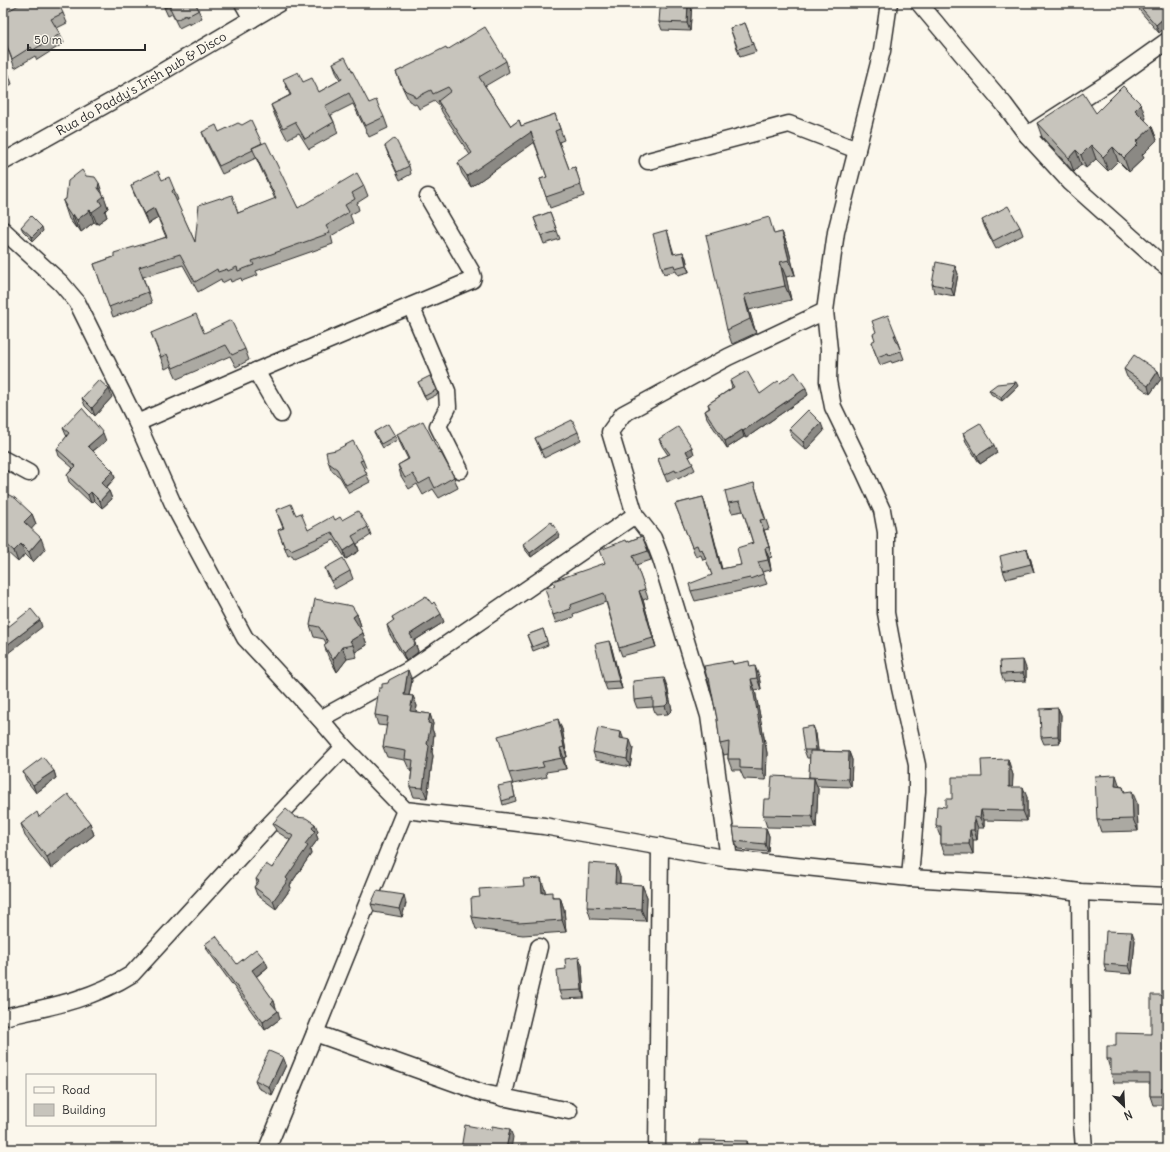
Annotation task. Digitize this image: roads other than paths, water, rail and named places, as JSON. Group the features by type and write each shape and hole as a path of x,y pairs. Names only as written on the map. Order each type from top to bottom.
{"street":[{"path":"243,3 252,19"},
{"name":"Rua do Paddy's Irish pub & Disco","path":"3,162 121,96 279,3"},
{"path":"889,3 882,51 836,232 825,311 828,350 828,381 833,407 882,510 886,532 886,613 900,688 917,765 910,878"},
{"path":"919,3 1004,104 1027,134 1071,183 1167,267"},
{"path":"1027,134 1108,83 1167,41"},
{"path":"648,161 789,124 857,150"},
{"path":"137,423 472,280 473,277 471,271 428,198"},
{"path":"3,230 60,283 77,302 137,423 174,506 245,638 344,747 405,810 544,826 729,858 910,878 1024,885 1080,892 1167,896"},
{"path":"411,306 447,391 448,407 438,426 460,470"},
{"path":"729,858 709,716 661,558 653,538 635,515 610,432 623,414 728,357 825,311"},
{"path":"256,371 281,414"},
{"path":"3,459 29,473"},
{"path":"320,719 409,670 635,515"},
{"path":"3,1017 61,1005 116,985 132,974 344,747"},
{"path":"267,1149 405,810"},
{"path":"657,1149 660,846"},
{"path":"1080,892 1082,1122 1084,1149"},
{"path":"504,1098 540,947"},
{"path":"315,1033 483,1093 569,1111"}]}
